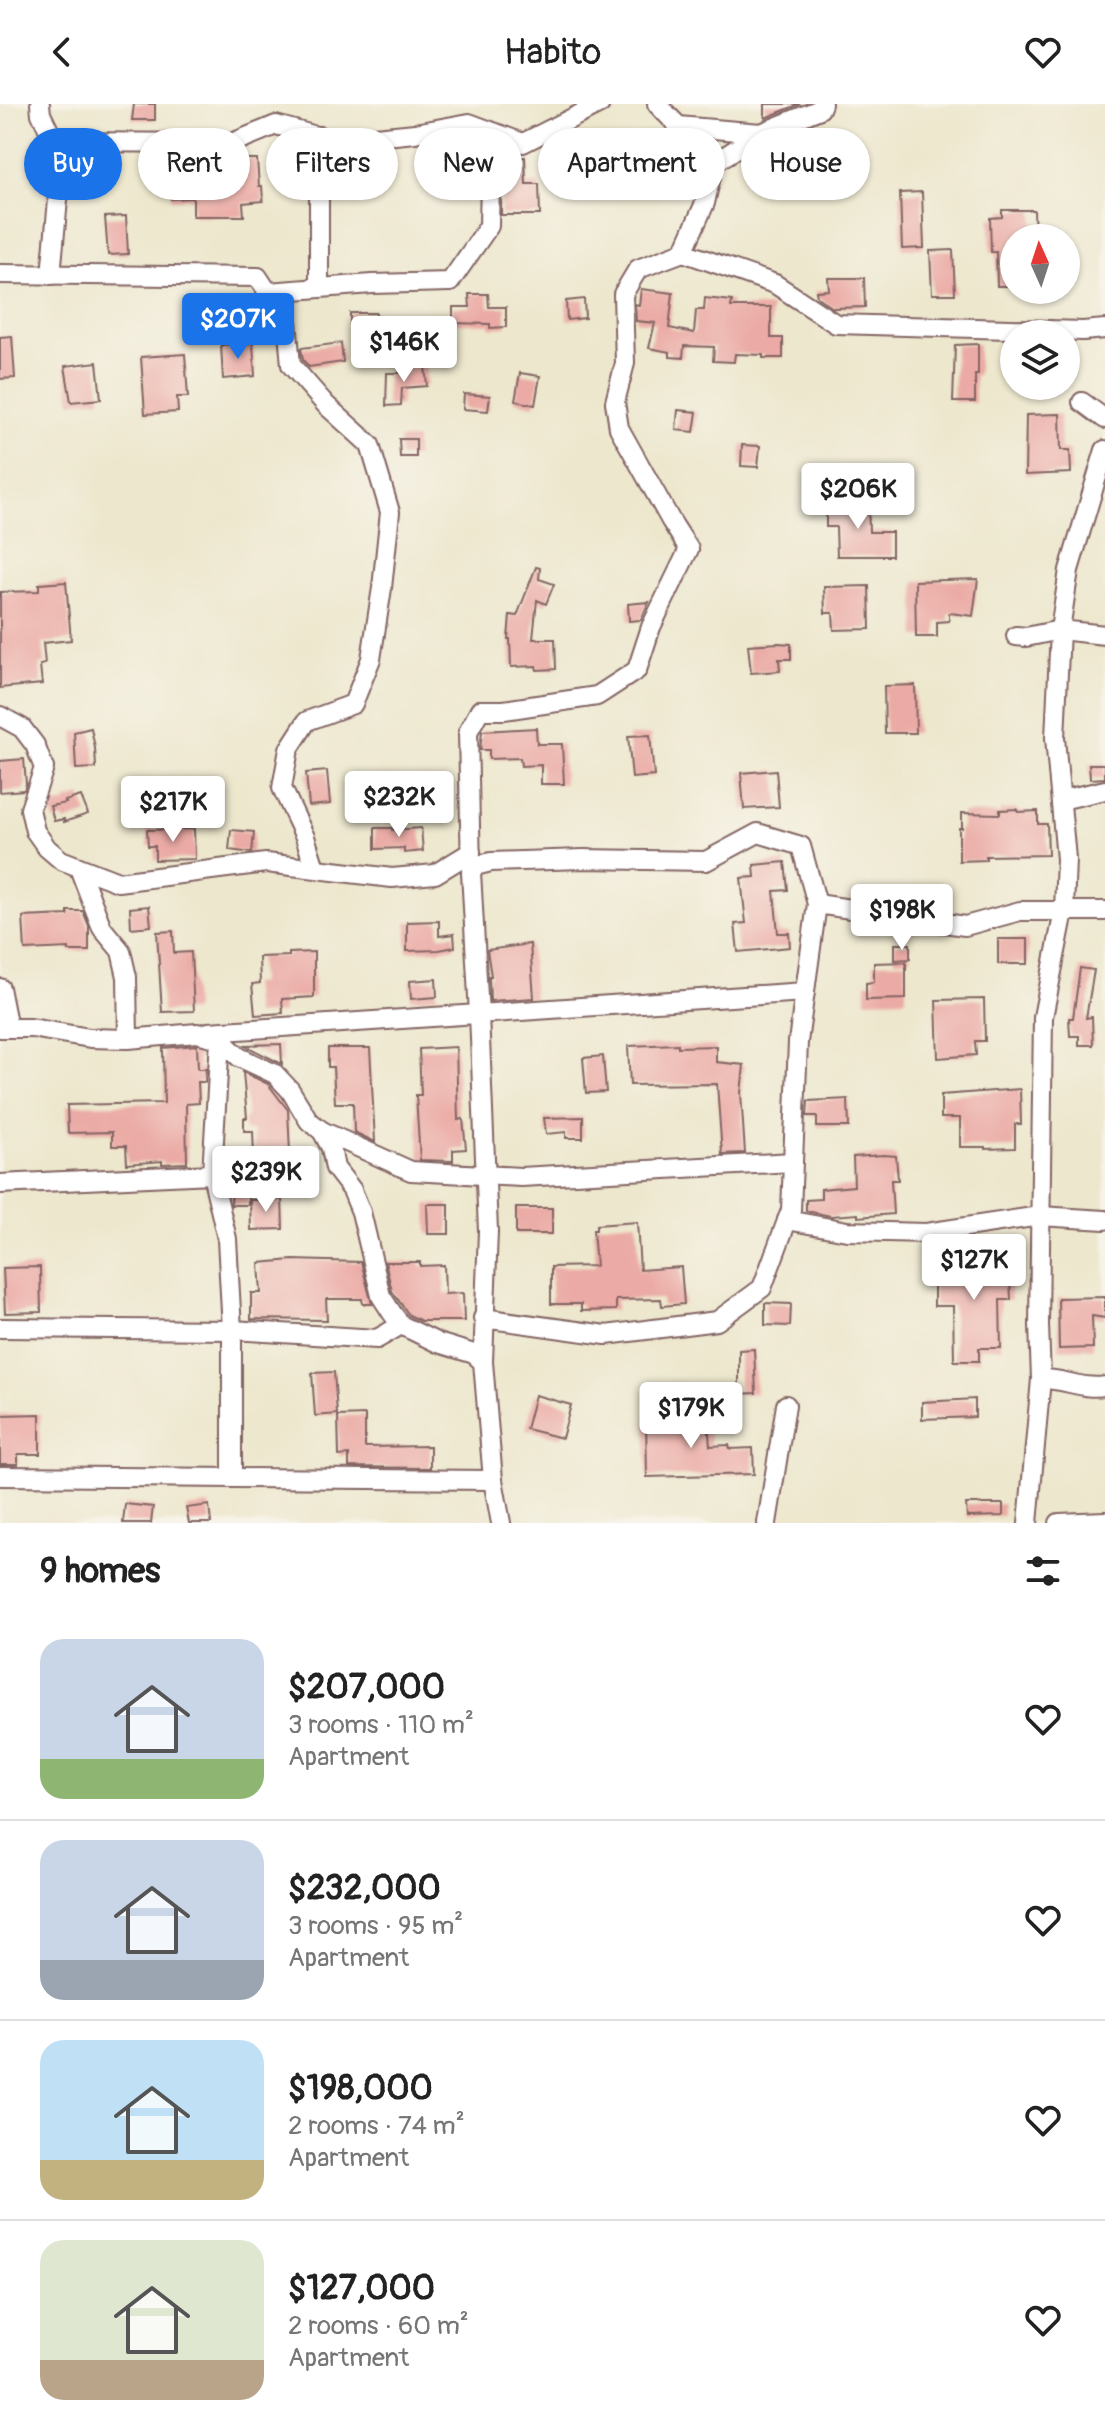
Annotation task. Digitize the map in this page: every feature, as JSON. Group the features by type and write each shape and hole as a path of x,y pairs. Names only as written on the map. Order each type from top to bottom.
{"street":[{"path":"40,104 48,128"},
{"path":"657,104 678,126 741,131"},
{"path":"773,128 820,109 822,104"},
{"path":"522,143 588,107"},
{"path":"442,128 469,123 481,128"},
{"path":"269,128 276,125 288,128"},
{"path":"122,142 232,143 266,129"},
{"path":"51,275 58,200"},
{"path":"319,200 319,288"},
{"path":"268,292 450,282 489,226 490,200"},
{"path":"683,252 706,200"},
{"path":"501,1523 493,1480 483,1362 488,1231 471,872 468,732 480,710 504,710 597,696 637,670 651,627 689,549 619,428 615,402 625,363 623,294 638,269 683,252 775,284 836,324 1083,331 1105,329"},
{"path":"0,274 258,277 287,321 291,365 326,405 370,445 390,512 371,659 353,704 307,721 289,749 282,788 305,837 315,868"},
{"path":"1082,402 1105,419"},
{"path":"1028,1523 1041,1379 1043,1017 1064,911 1066,859 1055,738 1060,630 1069,570 1105,450"},
{"path":"1016,636 1060,630 1105,635"},
{"path":"0,716 22,728 35,745 44,768 30,809 35,831 47,848 61,860 118,882 266,863 392,878 435,874 471,852"},
{"path":"1061,800 1105,790"},
{"path":"471,872 475,866 491,862 583,859 706,861 758,833 801,846 817,904 798,1042 791,1210 762,1288 717,1321 606,1335 483,1318"},
{"path":"79,868 102,928 121,951 127,977 128,1039"},
{"path":"817,904 965,926 1020,911 1105,911"},
{"path":"0,988 4,1028 128,1039 805,992"},
{"path":"197,1033 220,1039 239,1057 275,1074 290,1090 309,1121 322,1131 411,1171 521,1177 793,1162"},
{"path":"220,1039 212,1174 227,1239 232,1330 232,1478"},
{"path":"322,1131 331,1148 335,1168 352,1190 361,1212 381,1296 401,1325 438,1343 474,1354 483,1362"},
{"path":"0,1184 212,1174"},
{"path":"787,1220 847,1231 926,1233 1040,1216 1105,1220"},
{"path":"0,1328 232,1330 377,1339 401,1325"},
{"path":"1041,1379 1056,1378 1066,1384 1084,1387 1105,1386"},
{"path":"767,1523 786,1405"},
{"path":"0,1476 493,1480"},
{"path":"1059,1523 1105,1521"}],"building":[{"path":"134,104 155,104 155,120 132,120"},
{"path":"765,104 800,104 765,118"},
{"path":"522,157 525,157 526,184 538,184 540,215 501,215 501,200 522,200"},
{"path":"250,159 257,159 263,201 243,203 244,216 193,216 193,200 250,200"},
{"path":"922,192 924,248 902,249 900,193"},
{"path":"1002,210 1034,210 1034,224 1000,224 1000,286 997,286 996,252 991,252 990,218 1002,217"},
{"path":"126,216 128,254 108,255 105,217"},
{"path":"953,250 955,294 932,294 930,251"},
{"path":"828,278 864,278 865,307 833,308 817,297 816,291 829,290"},
{"path":"641,289 673,293 669,328 694,333 696,310 704,310 705,298 732,301 731,307 771,307 771,338 783,338 783,358 735,354 734,362 713,361 714,347 684,346 683,358 670,357 670,352 649,348 655,323 636,321 635,304 639,305"},
{"path":"469,294 488,294 489,307 506,307 506,327 453,323 453,307 470,307"},
{"path":"584,299 585,318 567,320 566,301"},
{"path":"350,313 376,313 376,336 350,336"},
{"path":"12,336 15,378 0,379 0,337"},
{"path":"253,343 255,376 223,379 221,345"},
{"path":"341,343 343,362 309,367 303,360 301,348"},
{"path":"978,344 975,402 953,402 955,345"},
{"path":"185,354 188,397 177,397 178,412 145,414 141,357"},
{"path":"97,362 101,399 71,402 65,366"},
{"path":"425,366 427,386 402,388 401,405 386,406 387,373 407,373 407,368"},
{"path":"520,373 540,376 535,405 515,401"},
{"path":"464,394 490,396 488,411 463,409"},
{"path":"678,410 697,412 694,432 676,430"},
{"path":"1060,414 1061,450 1070,450 1071,473 1025,475 1026,415"},
{"path":"399,439 416,439 416,457 400,457"},
{"path":"742,445 760,446 758,467 741,466"},
{"path":"868,496 869,532 892,532 892,556 837,556 836,527 826,527 826,511 848,510 847,497"},
{"path":"536,567 540,568 539,579 554,584 546,604 537,600 533,639 555,639 556,669 511,667 508,639 510,615 517,616"},
{"path":"978,579 973,616 949,613 949,621 937,622 937,637 916,637 915,581"},
{"path":"66,582 71,640 43,643 45,664 40,665 42,684 0,688 0,592 39,591 39,584"},
{"path":"869,586 870,629 834,630 833,613 825,613 824,587"},
{"path":"649,602 641,620 629,621 628,604"},
{"path":"791,644 791,659 779,659 780,671 751,673 748,645"},
{"path":"915,685 916,733 885,733 884,686"},
{"path":"91,728 96,768 76,769 74,732"},
{"path":"536,728 537,744 562,744 564,784 541,784 541,765 521,766 520,758 489,759 489,750 480,750 482,731"},
{"path":"650,735 654,776 632,778 628,736"},
{"path":"24,759 24,790 0,792 0,761"},
{"path":"1089,764 1105,764 1105,778 1090,779"},
{"path":"776,770 779,807 744,809 741,773"},
{"path":"327,771 330,804 309,806 306,773"},
{"path":"81,796 88,814 64,822 64,819 54,821 50,806"},
{"path":"1017,809 1018,812 1038,811 1038,824 1047,824 1048,855 986,856 986,860 959,861 962,813 1000,814 1000,810"},
{"path":"375,828 421,828 423,851 404,853 404,848 375,849"},
{"path":"194,829 195,859 155,860 155,846 148,846 147,830"},
{"path":"231,830 254,832 252,853 229,850"},
{"path":"785,862 788,890 774,891 778,933 789,933 790,947 738,952 735,924 746,923 741,878 755,877 754,865"},
{"path":"149,906 151,926 131,928 130,908"},
{"path":"68,911 83,911 89,926 89,951 69,951 69,948 25,950 23,917 68,915"},
{"path":"439,921 439,936 454,934 455,947 407,951 407,922"},
{"path":"173,931 174,953 191,952 194,1011 162,1012 157,932"},
{"path":"998,939 1028,939 1028,964 998,964"},
{"path":"530,944 534,998 490,1001 491,976 487,950"},
{"path":"895,944 910,944 910,959 895,960"},
{"path":"314,952 314,997 282,999 283,1013 255,1015 252,984 260,983 259,957"},
{"path":"906,962 906,999 866,1000 866,983 874,982 874,963"},
{"path":"1080,968 1094,970 1086,1018 1092,1017 1093,1045 1079,1045 1079,1036 1070,1036 1069,1018 1073,1018"},
{"path":"436,979 437,997 411,999 410,981"},
{"path":"984,999 985,1041 975,1041 976,1055 938,1058 936,1000"},
{"path":"281,1044 282,1064 244,1045"},
{"path":"678,1044 678,1047 716,1046 716,1062 744,1065 741,1093 745,1153 722,1154 717,1084 630,1085 628,1046"},
{"path":"197,1045 198,1069 206,1069 205,1082 198,1082 199,1103 186,1104 187,1163 162,1164 162,1161 127,1164 126,1146 112,1146 112,1132 68,1133 67,1105 164,1103 163,1048"},
{"path":"456,1047 458,1120 463,1119 466,1149 453,1150 453,1161 420,1160 416,1095 421,1095 419,1049"},
{"path":"328,1048 370,1048 375,1142 354,1132 353,1103 335,1103 333,1067 328,1067"},
{"path":"603,1056 606,1092 586,1093 583,1058"},
{"path":"243,1072 268,1084 288,1110 290,1153 254,1156 253,1131 244,1131 244,1118 247,1118"},
{"path":"1020,1089 1021,1124 1015,1124 1015,1148 960,1147 960,1118 941,1118 941,1095"},
{"path":"848,1099 849,1127 817,1127 817,1116 807,1116 808,1101"},
{"path":"583,1117 583,1138 566,1138 566,1132 546,1134 544,1118"},
{"path":"309,1152 310,1171 294,1172 292,1153"},
{"path":"896,1156 898,1180 891,1180 893,1214 858,1217 858,1214 831,1216 806,1211 806,1200 821,1199 821,1189 854,1186 853,1157"},
{"path":"232,1184 248,1185 248,1205 231,1205"},
{"path":"282,1199 283,1229 251,1230 250,1200"},
{"path":"427,1204 449,1204 449,1234 428,1234"},
{"path":"516,1208 552,1208 552,1234 516,1234"},
{"path":"637,1222 640,1270 681,1267 684,1304 662,1306 661,1299 616,1300 616,1310 581,1311 581,1304 551,1304 551,1267 596,1266 593,1230 596,1230 596,1225"},
{"path":"1009,1254 1011,1300 1000,1300 1001,1348 979,1348 979,1361 954,1361 953,1306 934,1306 934,1262 994,1259 994,1255"},
{"path":"293,1260 361,1262 372,1304 363,1304 362,1299 326,1299 327,1320 251,1319 251,1293 261,1293 259,1263"},
{"path":"385,1262 444,1265 445,1294 463,1293 464,1321 421,1321 409,1315 392,1291"},
{"path":"40,1267 41,1312 5,1313 3,1268"},
{"path":"1105,1297 1105,1318 1092,1316 1093,1348 1059,1349 1058,1298"},
{"path":"765,1303 791,1304 790,1326 765,1325"},
{"path":"754,1349 756,1393 739,1394 739,1350"},
{"path":"334,1372 337,1414 315,1416 312,1373"},
{"path":"535,1395 571,1405 562,1438 526,1429"},
{"path":"975,1399 975,1417 922,1419 922,1402"},
{"path":"40,1414 40,1454 18,1454 18,1464 0,1464 0,1415"},
{"path":"365,1415 365,1447 430,1446 430,1468 349,1467 349,1455 339,1456 338,1416"},
{"path":"688,1416 688,1422 708,1420 710,1446 753,1448 754,1474 647,1477 646,1417"},
{"path":"125,1504 153,1507 151,1523 123,1523"},
{"path":"966,1504 1003,1504 1003,1516 967,1517"},
{"path":"209,1505 211,1523 189,1523 186,1508"}]}
